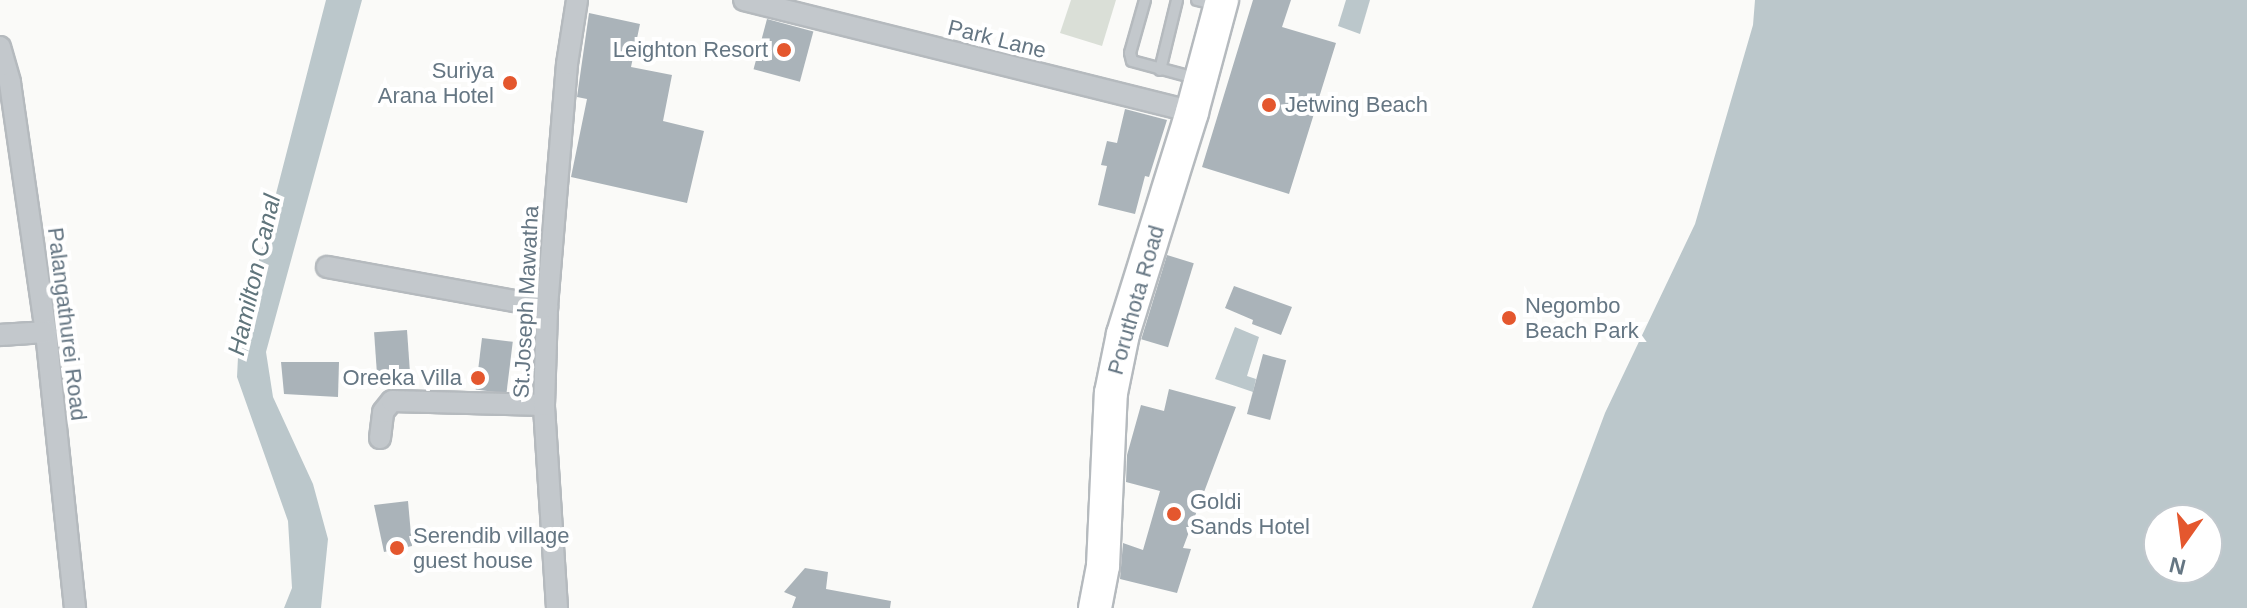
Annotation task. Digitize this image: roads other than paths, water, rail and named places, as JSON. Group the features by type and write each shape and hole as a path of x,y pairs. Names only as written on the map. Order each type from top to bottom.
{"main road":[{"name":"Poruthota Road","path":"1095,608 1103,566 1111,393 1123,334 1201,79 1213,2"}],"street":[{"name":"St.Joseph Mawatha","path":"557,608 544,405 547,307 567,64 577,0"},
{"name":"Park Lane","path":"752,1 1192,112"},
{"name":"Palangathurei Road","path":"0,47 46,332 75,608"},
{"path":"327,267 547,307"},
{"path":"0,335 46,332"},
{"path":"380,438 383,412 392,401 544,405"}],"lane":[{"path":"1145,0 1130,53 1136,65 1201,79"},
{"path":"1160,70 1177,0"}],"place":[{"name":"Leighton Resort","path":"784,50"},
{"name":"Suriya Arana Hotel","path":"510,83"},
{"name":"Jetwing Beach","path":"1269,105"},
{"name":"Negombo Beach Park","path":"1509,318"},
{"name":"Oreeka Villa","path":"478,378"},
{"name":"Goldi Sands Hotel","path":"1174,514"},
{"name":"Serendib village guest house","path":"397,548"}],"water label":[{"name":"Hamilton Canal","path":"254,275"}]}
